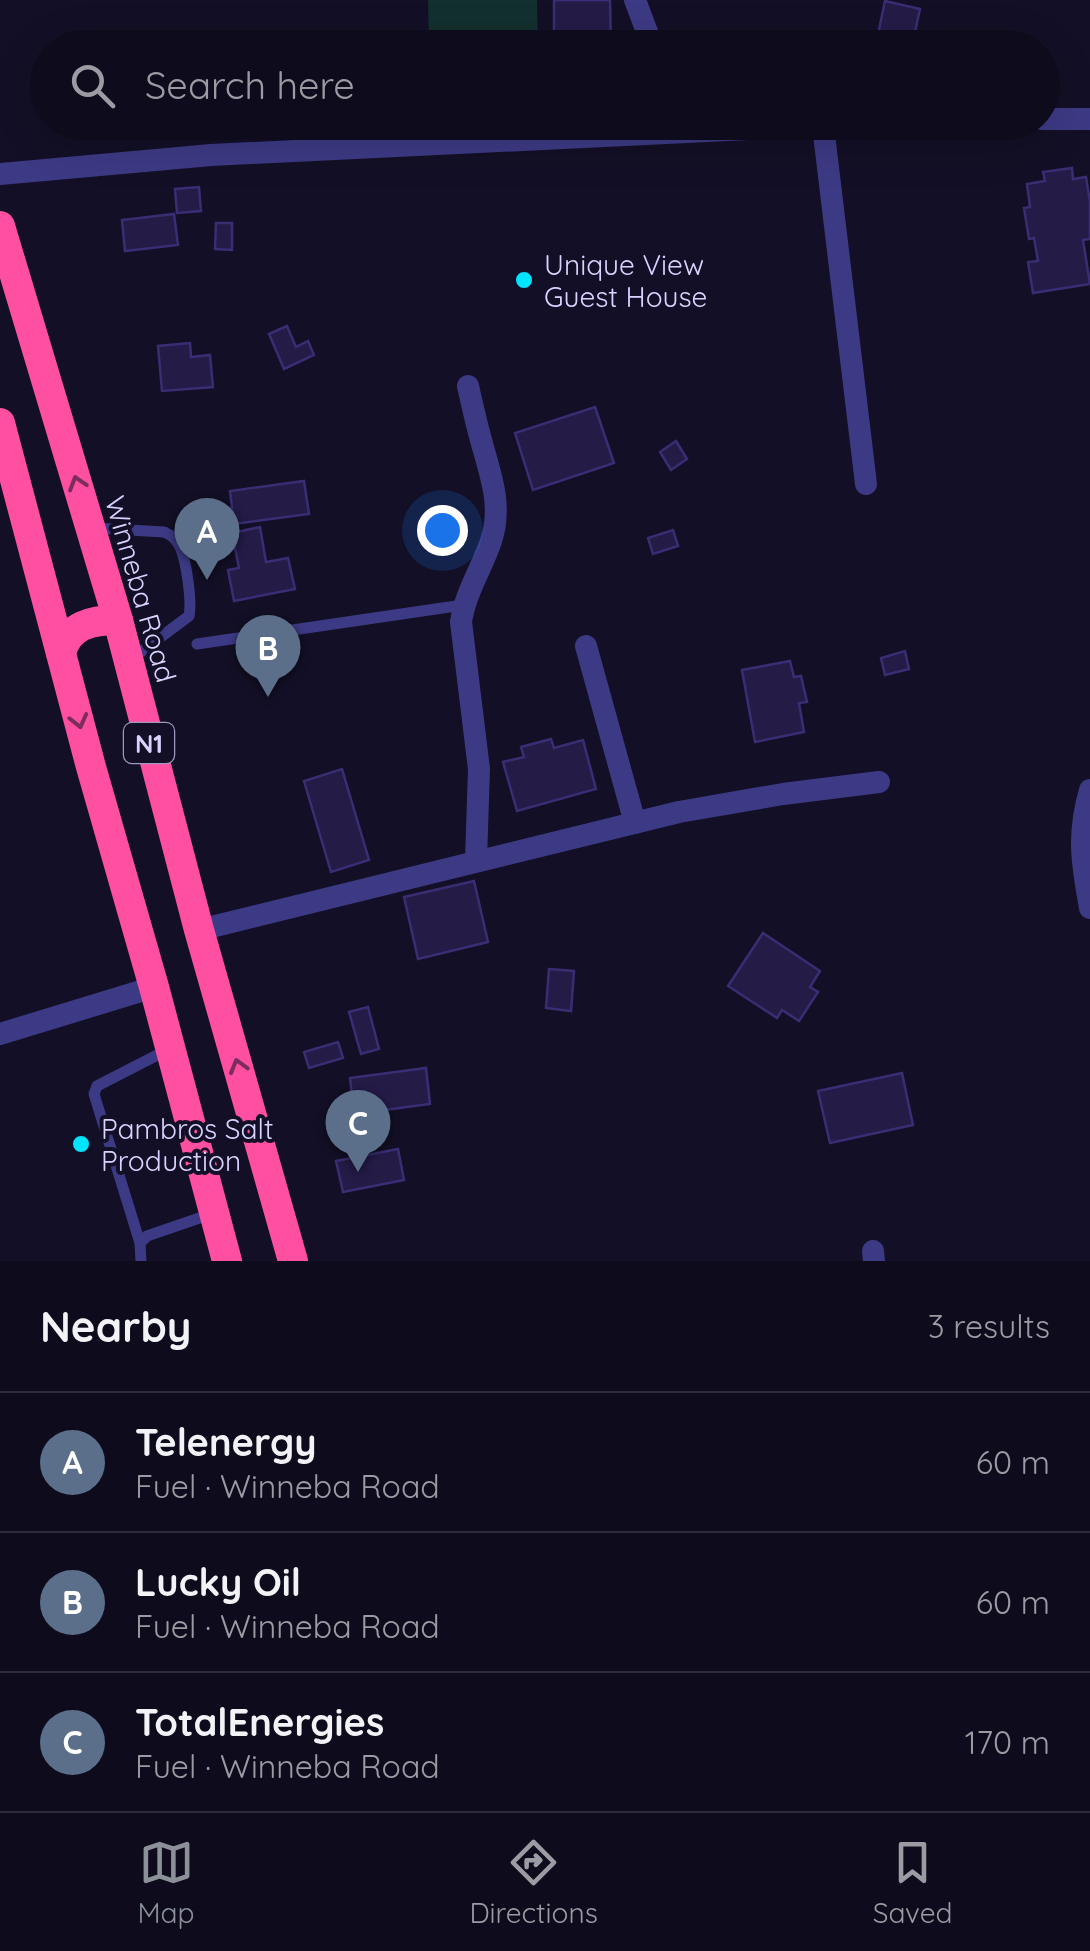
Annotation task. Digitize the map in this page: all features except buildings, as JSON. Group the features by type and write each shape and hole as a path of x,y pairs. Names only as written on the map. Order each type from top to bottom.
{"highway":[{"name":"Winneba Road","path":"0,226 118,620 198,930 294,1261"},
{"name":"N1","path":"2,438 227,1261"},
{"path":"61,653 64,641 81,625 118,620"}],"street":[{"path":"635,0 646,30"},
{"path":"1060,119 1090,119"},
{"path":"0,174 211,155 464,140"},
{"path":"825,140 866,484"},
{"path":"468,386 497,502 492,538 463,606 461,622 479,769 476,860"},
{"path":"586,646 635,823"},
{"path":"198,930 696,808 878,782"},
{"path":"1090,790 1082,818 1082,865 1090,908"},
{"path":"0,1034 154,988"}],"lane":[{"path":"90,528 164,532 180,545 191,605 188,616 128,661"},
{"path":"197,644 463,606"},
{"path":"141,1261 140,1243 94,1094 97,1086 170,1048"},
{"path":"140,1243 147,1236 214,1213"}],"green space":[{"path":"428,0 537,0 538,30 429,30"}],"place":[{"name":"Unique View Guest House","path":"524,280"},
{"name":"Telenergy","path":"207,580"},
{"name":"Lucky Oil","path":"268,697"},
{"name":"Pambros Salt Production","path":"81,1144"},
{"name":"TotalEnergies","path":"358,1172"}]}
